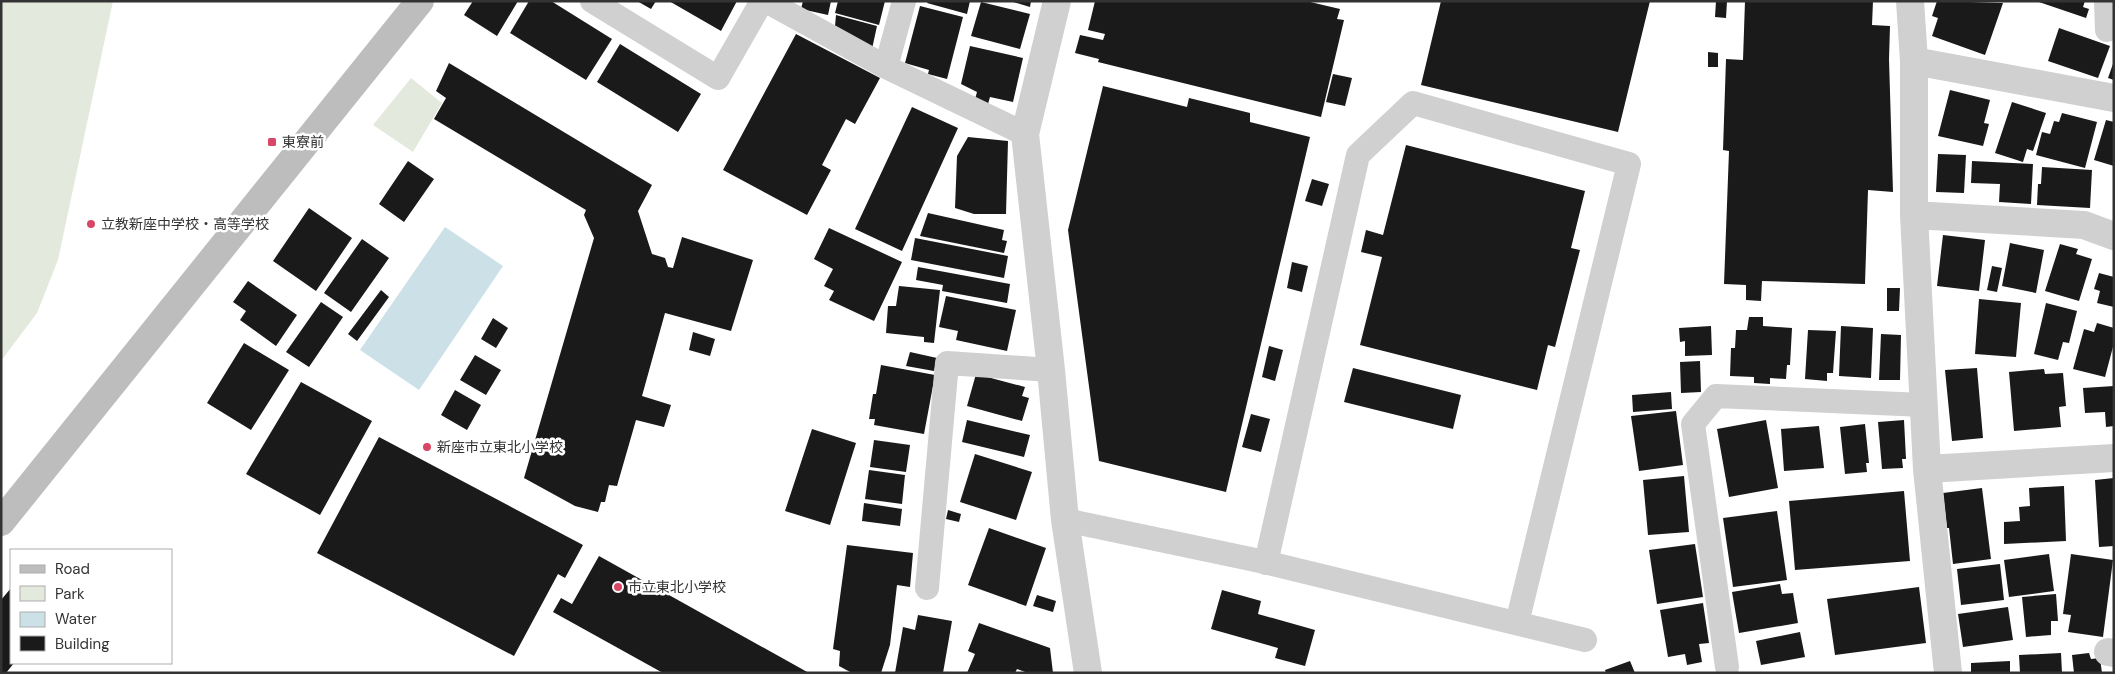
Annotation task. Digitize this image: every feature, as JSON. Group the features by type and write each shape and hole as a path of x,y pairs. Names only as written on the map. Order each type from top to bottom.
{"street":[{"path":"1,522 420,1"},
{"path":"1057,1 1025,134 1051,370 1065,520 1088,673"},
{"path":"1910,1 1914,61 1914,215 1927,469 1948,673"},
{"path":"1914,61 2114,98"},
{"path":"1914,215 2084,226 2114,236"},
{"path":"1927,469 2114,458"}],"lane":[{"path":"592,1 718,78 762,1"},
{"path":"766,1 886,68 1025,134"},
{"path":"886,68 904,1"},
{"path":"2106,1 2107,30"},
{"path":"1266,563 1358,155 1413,103 1629,164 1517,623"},
{"path":"927,588 947,362 1051,370"},
{"path":"1728,667 1693,424 1716,396 1924,406"},
{"path":"1065,520 1266,563 1585,640"}],"green space":[{"path":"1,1 113,1 58,260 37,313 1,361"},
{"path":"411,78 442,103 413,152 373,125"}],"water":[{"path":"445,227 503,266 419,390 360,350"}],"building":[{"path":"473,1 518,1 497,36 464,15"},
{"path":"529,1 551,1 612,39 586,80 510,33"},
{"path":"637,1 656,1 651,9"},
{"path":"669,1 737,1 721,31"},
{"path":"803,1 831,1 828,15 801,9"},
{"path":"838,1 885,1 879,25 835,13"},
{"path":"928,1 970,1 967,14 927,3"},
{"path":"1010,1 1031,1 1030,7"},
{"path":"1095,1 1306,1 1340,9 1337,19 1344,20 1321,117 1098,62 1099,59 1075,53 1080,35 1103,40 1105,34 1088,30"},
{"path":"1441,1 1650,1 1618,132 1421,85"},
{"path":"1716,1 1727,1 1726,18 1715,17"},
{"path":"1745,1 1873,1 1872,25 1890,26 1889,59 1893,192 1868,190 1865,284 1762,281 1761,301 1746,300 1746,285 1724,284 1729,151 1723,150 1726,59 1743,60"},
{"path":"1937,1 2003,3 1985,55 1932,36 1938,18 1932,16"},
{"path":"2036,1 2085,1 2083,7 2089,9 2086,18"},
{"path":"981,2 1030,14 1020,49 971,36"},
{"path":"920,6 963,17 947,79 928,74 929,70 905,63"},
{"path":"836,15 877,26 872,49 835,26"},
{"path":"2059,28 2110,46 2098,78 2048,61"},
{"path":"796,34 880,78 855,124 846,119 822,165 831,170 807,215 723,170"},
{"path":"620,44 701,94 678,132 597,82"},
{"path":"970,46 1023,58 1013,102 990,97 988,104 975,99 977,92 961,84"},
{"path":"1708,52 1718,53 1718,67 1708,67"},
{"path":"2114,61 2114,80 2108,78"},
{"path":"449,63 652,185 638,211 652,254 665,258 668,267 673,268 682,237 753,260 731,331 665,313 642,396 671,405 664,427 636,420 617,486 609,485 605,502 601,502 598,512 575,506 524,478 594,238 584,215 586,210 434,119 446,98 436,91"},
{"path":"1333,74 1352,78 1345,106 1326,102"},
{"path":"1103,86 1187,107 1189,98 1250,113 1250,122 1310,137 1226,492 1099,461 1068,230"},
{"path":"1950,90 1990,100 1984,123 1989,124 1983,146 1938,136"},
{"path":"2012,102 2046,113 2033,151 2027,149 2023,162 1995,153"},
{"path":"912,107 958,128 902,251 855,229"},
{"path":"2062,113 2097,122 2085,168 2036,155 2042,132 2050,134 2054,121 2059,122"},
{"path":"2106,120 2114,122 2114,166 2094,160"},
{"path":"968,137 1008,141 1006,214 974,214 955,208 957,156"},
{"path":"1406,145 1585,191 1571,248 1580,250 1555,347 1548,345 1537,390 1360,345 1382,257 1361,252 1366,230 1383,235"},
{"path":"1938,154 1966,155 1964,193 1936,192"},
{"path":"408,161 434,179 404,222 379,204"},
{"path":"1972,161 2033,164 2031,204 1999,202 2000,184 1971,183"},
{"path":"2042,167 2092,170 2090,208 2037,205 2038,184 2041,184"},
{"path":"1312,179 1329,184 1322,206 1305,201"},
{"path":"309,208 352,238 316,291 273,261"},
{"path":"928,213 1004,230 1002,240 1007,241 1004,253 920,236"},
{"path":"829,228 902,262 874,321 829,300 834,291 824,286 833,269 814,259"},
{"path":"1943,235 1985,240 1979,291 1937,286"},
{"path":"915,238 1008,256 1004,278 911,260"},
{"path":"362,239 389,258 351,312 324,293"},
{"path":"2010,243 2044,250 2036,293 2002,286"},
{"path":"2060,244 2078,249 2076,254 2092,259 2079,301 2045,291"},
{"path":"1292,262 1308,266 1302,292 1287,288"},
{"path":"1992,266 2002,268 1997,292 1987,290"},
{"path":"918,267 1010,284 1007,303 942,291 943,285 916,280"},
{"path":"2099,273 2114,277 2114,307 2097,303 2100,291 2094,289"},
{"path":"248,281 297,315 276,346 240,320 246,311 233,302"},
{"path":"899,286 940,290 934,343 924,342 924,337 886,333 888,306 896,306"},
{"path":"1887,288 1900,288 1899,311 1887,311"},
{"path":"381,290 389,297 357,341 348,334"},
{"path":"946,296 1016,310 1007,351 956,340 958,331 939,327"},
{"path":"1979,299 2021,303 2016,357 1975,354"},
{"path":"321,302 343,317 309,367 286,352"},
{"path":"2046,303 2077,311 2069,343 2063,342 2058,360 2034,354"},
{"path":"1749,317 1763,317 1763,326 1792,328 1790,365 1787,365 1786,379 1770,378 1770,384 1754,383 1754,377 1730,376 1731,348 1735,348 1736,330 1747,330"},
{"path":"493,318 508,328 496,348 481,339"},
{"path":"2097,323 2114,328 2114,343 2105,377 2073,369 2084,329 2094,332"},
{"path":"1711,326 1712,355 1685,356 1685,341 1680,342 1679,328"},
{"path":"1841,326 1873,328 1871,378 1839,376"},
{"path":"1808,330 1836,331 1833,373 1827,373 1827,381 1805,379"},
{"path":"693,332 715,339 710,356 689,350"},
{"path":"1881,334 1901,335 1900,380 1879,380"},
{"path":"244,343 289,370 251,430 207,403"},
{"path":"1269,346 1283,350 1275,381 1262,377"},
{"path":"910,352 937,358 934,371 906,366"},
{"path":"475,355 501,370 486,395 460,380"},
{"path":"1700,361 1701,392 1681,393 1680,362"},
{"path":"881,365 935,375 924,434 874,425 875,419 869,419 873,394 876,394"},
{"path":"1353,368 1461,395 1453,429 1344,402"},
{"path":"1977,368 1983,438 1952,441 1945,370"},
{"path":"2044,369 2045,374 2063,373 2066,406 2059,407 2061,427 2014,431 2009,372"},
{"path":"976,374 1025,387 1022,396 1029,398 1022,421 967,406"},
{"path":"301,382 372,421 320,515 246,474"},
{"path":"2114,386 2114,426 2106,427 2105,412 2085,413 2083,388"},
{"path":"455,390 481,405 467,430 441,415"},
{"path":"1671,392 1672,409 1633,412 1632,395"},
{"path":"1676,411 1683,465 1639,471 1631,416"},
{"path":"1251,414 1270,419 1261,452 1242,447"},
{"path":"967,420 1030,435 1024,457 962,442"},
{"path":"1766,420 1778,488 1729,497 1717,429"},
{"path":"1904,420 1906,459 1902,459 1903,468 1882,469 1878,422"},
{"path":"1865,424 1869,463 1866,463 1867,472 1845,474 1840,427"},
{"path":"1819,426 1824,468 1784,471 1781,429"},
{"path":"812,429 856,443 830,525 785,511"},
{"path":"379,437 583,545 565,578 558,574 514,656 317,553"},
{"path":"874,440 910,445 906,472 870,467"},
{"path":"975,454 1032,472 1016,520 960,502"},
{"path":"869,470 905,475 902,504 865,499"},
{"path":"1684,476 1689,532 1648,535 1643,480"},
{"path":"2114,478 2114,546 2099,547 2095,480"},
{"path":"2064,486 2066,541 2004,544 2004,522 2020,521 2019,507 2030,506 2029,488"},
{"path":"1982,488 1991,559 1953,564 1943,493"},
{"path":"1904,491 1910,561 1795,570 1789,501"},
{"path":"864,503 902,509 900,526 862,521"},
{"path":"948,510 961,514 959,522 946,519"},
{"path":"1777,511 1787,580 1733,587 1723,518"},
{"path":"989,528 1046,548 1026,606 968,585"},
{"path":"1695,544 1703,597 1657,604 1649,550"},
{"path":"847,545 913,553 910,587 897,585 890,645 881,673 852,673 839,666 840,651 833,649"},
{"path":"2049,554 2054,591 2009,597 2004,560"},
{"path":"2071,554 2113,560 2103,637 2068,632 2071,615 2063,614"},
{"name":"市立東北小学校","path":"599,556 809,673 663,673 553,612 561,598 572,604"},
{"path":"2000,564 2004,600 1961,605 1957,569"},
{"path":"1780,584 1782,594 1793,593 1798,623 1739,633 1732,592"},
{"path":"1919,587 1926,643 1835,655 1827,599"},
{"path":"10,589 10,664 13,664 6,673 1,673 1,600"},
{"path":"1222,590 1261,601 1258,614 1315,630 1305,666 1275,658 1278,648 1211,629"},
{"path":"2056,594 2058,621 2051,621 2051,635 2026,637 2022,597"},
{"path":"1037,595 1056,601 1053,612 1033,606"},
{"path":"1703,603 1709,643 1699,644 1702,662 1687,665 1685,654 1668,657 1660,610"},
{"path":"2008,607 2013,640 1963,647 1958,614"},
{"path":"918,615 952,621 943,673 895,673 903,627 915,630"},
{"path":"979,623 1050,648 1053,673 1028,673 1017,669 1015,673 967,673 975,654 968,651"},
{"path":"1800,632 1805,657 1761,665 1756,641"},
{"path":"2061,653 2062,673 2020,673 2019,655"},
{"path":"2089,653 2091,659 2100,658 2102,673 2074,673 2072,655"},
{"path":"1630,661 1635,673 1606,673 1605,670"},
{"path":"2010,661 2010,673 1971,673 1971,663"}],"place":[{"name":"東寮前","path":"272,142"},
{"name":"立教新座中学校・高等学校","path":"91,224"},
{"name":"新座市立東北小学校","path":"427,447"},
{"name":"市立東北小学校","path":"618,587"}]}
